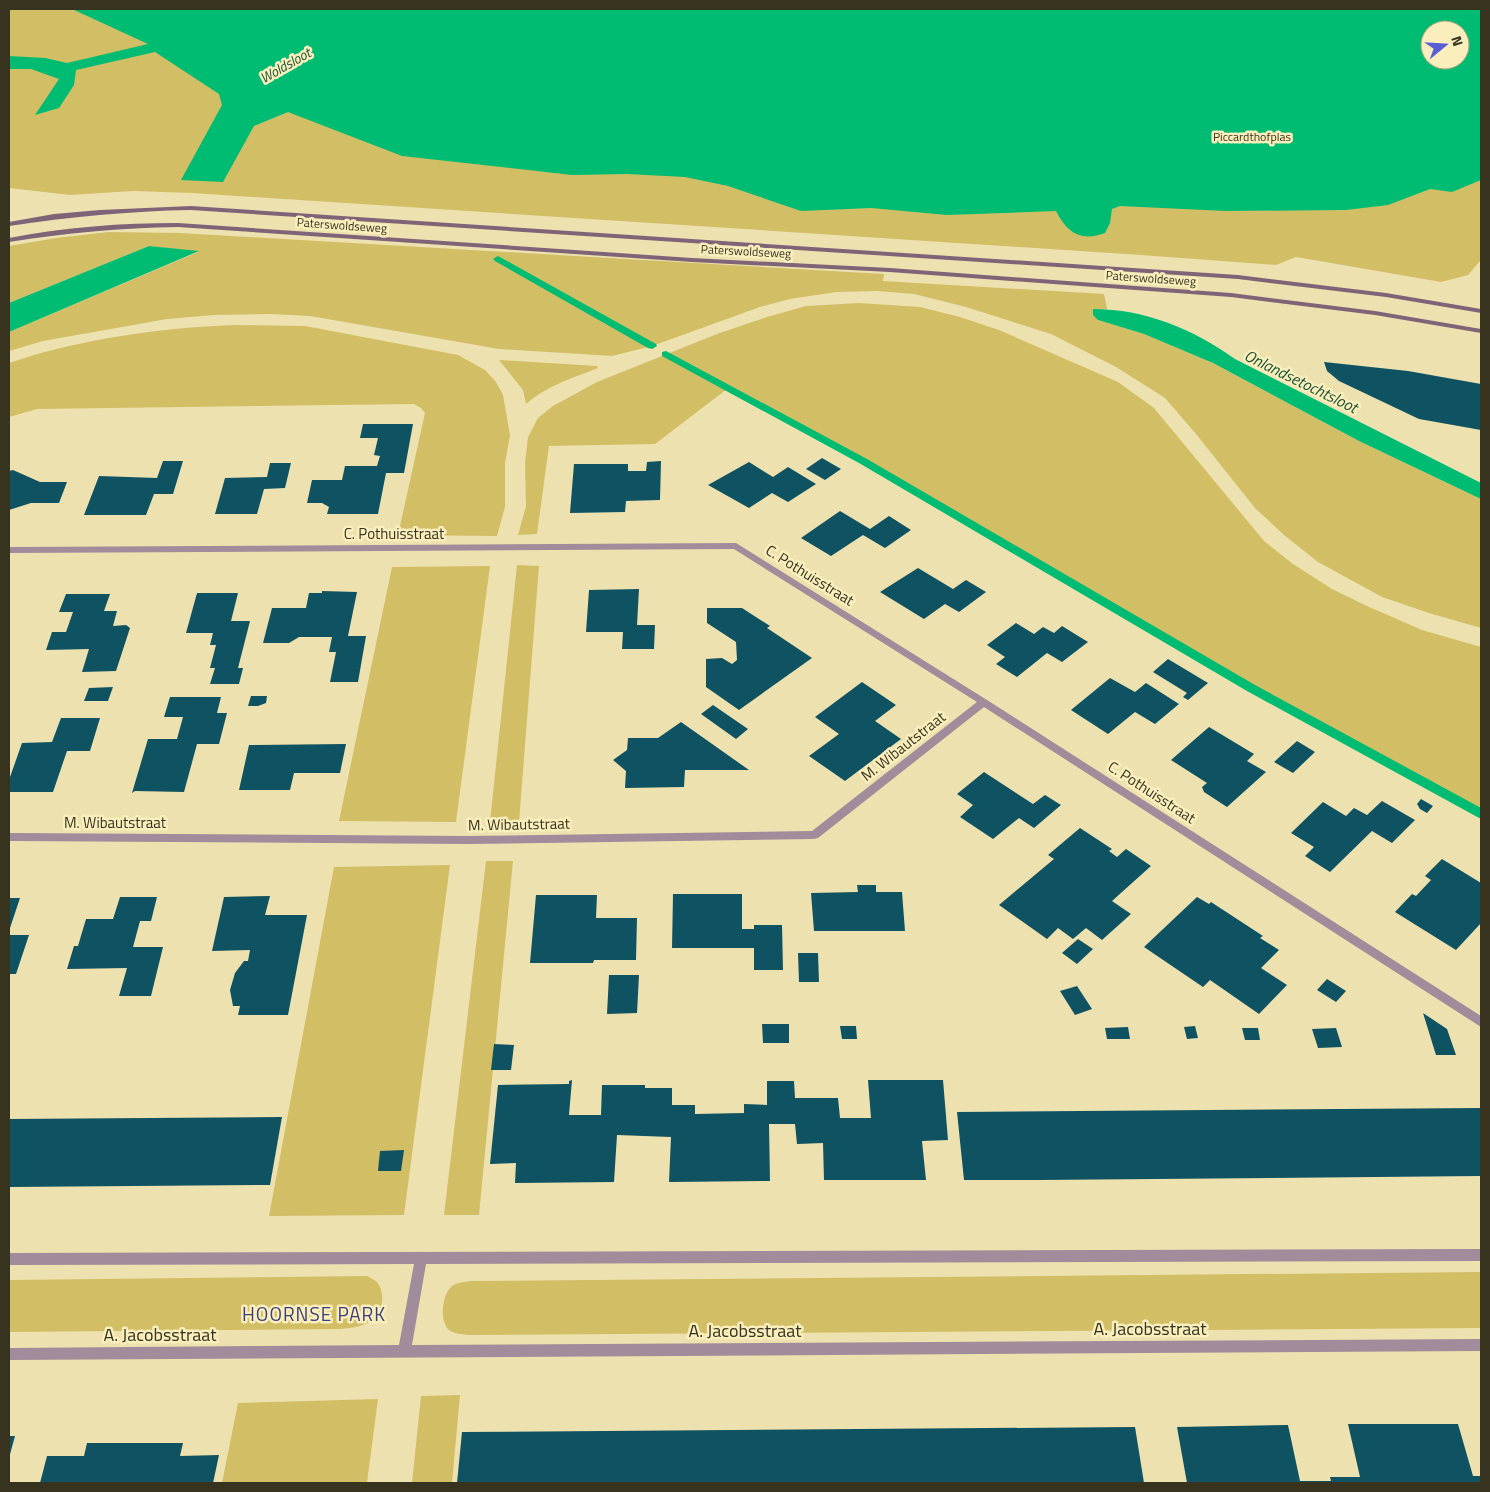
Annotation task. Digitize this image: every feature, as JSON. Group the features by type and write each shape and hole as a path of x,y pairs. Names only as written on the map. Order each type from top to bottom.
{"main road":[{"name":"Paterswoldseweg","path":"9,224 42,217 118,209 191,208 1238,277 1386,295 1481,311"},
{"name":"Paterswoldseweg","path":"9,240 50,231 112,225 178,225 692,260 900,271 1231,295 1375,313 1481,331"}],"street":[{"name":"C. Pothuisstraat","path":"9,550 736,546 984,702 1481,1022"},
{"name":"M. Wibautstraat","path":"9,836 468,840 814,835 984,702"},
{"path":"9,1259 1481,1255"},
{"path":"405,1351 421,1258"},
{"name":"A. Jacobsstraat","path":"9,1354 1481,1345"}],"green space":[{"name":"Piccardthofplas","path":"9,9 1481,9 1481,260 1468,275 1441,282 1296,257 1276,265 192,193 133,191 70,195 9,188"},
{"path":"109,232 180,233 884,274 883,281 1104,294 1107,309 1093,309 1098,320 1144,334 1213,363 1359,441 1481,499 1481,628 1382,597 1318,562 1284,535 1255,508 1165,398 1116,367 1051,334 966,307 914,294 877,291 836,292 790,299 760,307 652,346 612,356 499,349 310,316 270,314 214,315 167,319 43,341 9,351 9,332 198,252 149,246 9,303 9,246"},
{"path":"859,303 920,307 960,317 999,330 1118,382 1154,408 1264,541 1293,564 1332,589 1367,606 1422,630 1481,647 1481,814 1251,688 863,461 727,389 655,444 549,446 537,534 518,535 526,506 525,463 528,437 538,418 553,406 597,382 717,334 767,317 806,306"},
{"path":"234,325 305,326 458,355 485,370 496,382 503,395 510,435 505,463 505,507 497,536 398,535 425,413 414,404 37,409 9,417 9,363 64,347 120,336"},
{"path":"499,360 597,366 598,368 551,387 526,404 523,390"},
{"path":"517,565 539,566 519,822 490,822"},
{"path":"490,566 456,822 339,821 392,567"},
{"path":"486,861 513,861 479,1215 444,1215"},
{"path":"450,865 404,1215 269,1216 334,867"},
{"path":"1481,1272 1481,1328 468,1335 449,1330 443,1314 444,1301 452,1286 461,1282 471,1281"},
{"path":"367,1276 376,1281 380,1287 382,1292 381,1308 371,1321 352,1328 9,1332 9,1280"},
{"path":"460,1395 452,1483 412,1483 421,1396"},
{"path":"378,1399 367,1483 222,1483 238,1403"}],"water":[{"name":"Piccardthofplas","path":"72,9 1481,9 1481,180 1452,192 1430,189 1388,205 1346,210 1226,211 1120,206 1112,209 1110,223 1105,233 1096,236 1082,236 1070,230 1060,219 1056,211 947,215 871,208 801,211 728,186 685,177 627,174 572,175 402,156 288,112 254,126 223,182 181,180 222,105 219,94 155,52 76,70 74,85 59,108 35,115 59,79 31,69 9,69 9,56 45,58 67,63 148,44"},
{"path":"149,246 199,251 9,332 9,303"},
{"path":"1093,309 1112,310 1150,317 1185,330 1235,359 1481,483 1481,499 1359,441 1213,363 1144,334 1098,320 1093,315"}],"building":[{"path":"1324,362 1408,371 1481,384 1481,430 1419,419 1339,381 1327,371"},
{"path":"363,424 413,424 404,473 386,473 378,514 327,514 329,507 322,503 307,503 312,480 342,480 345,466 377,466 380,456 374,455 378,438 360,438"},
{"path":"822,458 841,469 825,480 806,469"},
{"path":"163,461 183,461 173,494 154,494 146,515 84,515 99,476 157,478"},
{"path":"661,461 660,500 626,501 625,512 570,513 574,464 628,464 628,471 646,471 647,462"},
{"path":"749,462 773,477 788,467 816,484 788,502 772,493 749,508 708,485"},
{"path":"270,463 291,463 285,488 264,489 257,514 215,514 225,478 267,477"},
{"path":"13,470 40,482 67,482 59,503 31,503 9,510 9,471"},
{"path":"840,511 870,529 889,516 911,530 885,548 863,535 831,556 801,538"},
{"path":"918,568 953,589 966,580 986,592 959,612 945,604 924,619 880,592"},
{"path":"639,589 637,625 655,625 654,649 622,649 623,632 586,632 589,590"},
{"path":"322,591 357,592 348,636 366,636 358,682 330,682 336,652 329,652 332,637 299,637 289,643 263,643 272,608 306,608 309,593 322,593"},
{"path":"197,593 238,593 231,621 250,621 238,668 243,668 239,684 210,684 215,668 210,668 216,645 210,645 213,633 186,633"},
{"path":"66,594 110,594 104,611 117,611 113,626 126,625 130,628 116,671 82,672 89,649 46,650 52,632 66,632 73,612 59,612"},
{"path":"707,608 742,608 770,626 767,628 812,658 739,710 706,687 706,659 722,658 732,664 737,660 736,642 707,623"},
{"path":"1016,623 1034,634 1043,627 1054,633 1062,626 1088,642 1062,662 1047,653 1017,677 996,664 1005,657 987,645"},
{"path":"1168,659 1208,683 1188,700 1183,697 1187,693 1153,672"},
{"path":"1110,678 1135,692 1146,683 1179,704 1155,724 1135,712 1108,734 1071,710"},
{"path":"862,682 896,705 875,721 901,739 845,781 809,756 839,734 815,717"},
{"path":"113,687 108,701 84,701 89,688"},
{"path":"251,696 267,696 266,703 258,706 248,706"},
{"path":"170,697 221,697 217,713 227,713 219,744 197,744 184,792 135,791 132,793 148,739 177,739 183,717 164,717"},
{"path":"713,705 748,729 736,739 701,714"},
{"path":"61,718 100,718 90,751 67,751 53,792 9,792 9,780 22,743 52,742"},
{"path":"681,722 749,770 685,770 684,787 625,788 626,771 613,760 627,750 628,738 658,738"},
{"path":"1209,727 1254,754 1247,761 1266,772 1227,807 1204,792 1202,787 1207,783 1171,760"},
{"path":"1297,741 1315,752 1293,773 1274,762"},
{"path":"346,744 340,773 294,773 290,790 239,790 249,745"},
{"path":"984,772 1033,804 1045,795 1061,805 1034,828 1019,818 993,839 960,817 973,805 957,794"},
{"path":"1421,799 1433,806 1427,813 1420,809 1417,804"},
{"path":"1382,801 1415,820 1392,843 1372,831 1330,872 1305,856 1314,847 1291,833 1323,802 1346,816 1354,808 1367,815"},
{"path":"1080,828 1112,849 1109,851 1117,857 1126,849 1151,866 1112,901 1131,914 1102,940 1086,928 1073,939 1058,928 1047,939 999,905 1054,859 1048,855"},
{"path":"1442,859 1481,883 1481,923 1456,950 1395,912 1412,894 1416,896 1431,880 1425,876"},
{"path":"857,885 876,885 876,892 902,892 905,931 814,931 811,893 858,892"},
{"path":"673,894 742,894 742,929 754,929 754,925 782,925 783,970 754,970 754,948 672,948"},
{"path":"536,895 597,895 596,918 637,918 636,960 594,960 593,963 530,963"},
{"path":"270,896 265,915 307,915 288,1015 238,1015 240,1006 233,1006 230,990 235,973 244,961 248,961 250,950 212,951 224,897"},
{"path":"120,897 157,897 151,921 140,921 133,947 163,947 151,996 119,996 127,968 67,969 74,946 78,946 86,919 113,919"},
{"path":"1197,897 1209,904 1211,902 1263,936 1260,938 1279,950 1261,968 1287,985 1259,1014 1210,980 1203,987 1144,947"},
{"path":"9,898 20,898 9,931"},
{"path":"9,935 29,935 16,974 9,974"},
{"path":"1078,939 1093,949 1077,964 1062,953"},
{"path":"798,953 818,953 819,982 799,982"},
{"path":"609,975 639,975 637,1013 607,1014"},
{"path":"1327,979 1346,991 1336,1002 1317,990"},
{"path":"1077,986 1092,1009 1075,1015 1060,991"},
{"path":"1423,1013 1447,1029 1456,1055 1436,1055"},
{"path":"762,1024 789,1024 789,1043 763,1043"},
{"path":"840,1026 856,1026 857,1039 842,1039"},
{"path":"1195,1026 1198,1038 1187,1039 1184,1027"},
{"path":"1128,1027 1130,1039 1107,1039 1105,1028"},
{"path":"1242,1028 1258,1028 1260,1040 1245,1040"},
{"path":"1336,1028 1342,1047 1318,1048 1312,1029"},
{"path":"494,1044 514,1045 511,1070 491,1070"},
{"path":"572,1080 569,1115 601,1115 602,1085 645,1085 645,1088 672,1088 672,1105 695,1105 695,1114 744,1113 744,1104 767,1105 767,1081 794,1081 795,1098 838,1098 840,1118 871,1118 868,1080 943,1080 948,1140 922,1141 926,1180 824,1180 823,1143 797,1144 795,1124 769,1124 770,1181 669,1182 671,1137 617,1135 614,1182 515,1183 516,1163 490,1164 498,1085 569,1084 569,1081"},
{"path":"1481,1108 1481,1176 1039,1180 964,1180 957,1112"},
{"path":"282,1117 270,1185 9,1187 9,1119"},
{"path":"404,1150 401,1171 378,1171 380,1151"},
{"path":"1348,1424 1458,1424 1473,1476 1481,1476 1481,1483 1187,1483 1177,1427 1288,1425 1300,1481 1331,1481 1330,1477 1360,1477"},
{"path":"1135,1427 1144,1483 457,1483 462,1432"},
{"path":"9,1436 15,1436 9,1458"},
{"path":"87,1443 183,1443 180,1456 219,1455 213,1483 40,1483 47,1456 84,1456"}],"waterway":[{"path":"498,259 652,346"},
{"path":"666,354 863,461 1251,688 1481,814"}],"district":[{"name":"HOORNSE PARK","path":"314,1313"}],"water label":[{"name":"Woldsloot","path":"285,65"},
{"name":"Onlandsetochtsloot","path":"1301,381"}]}
